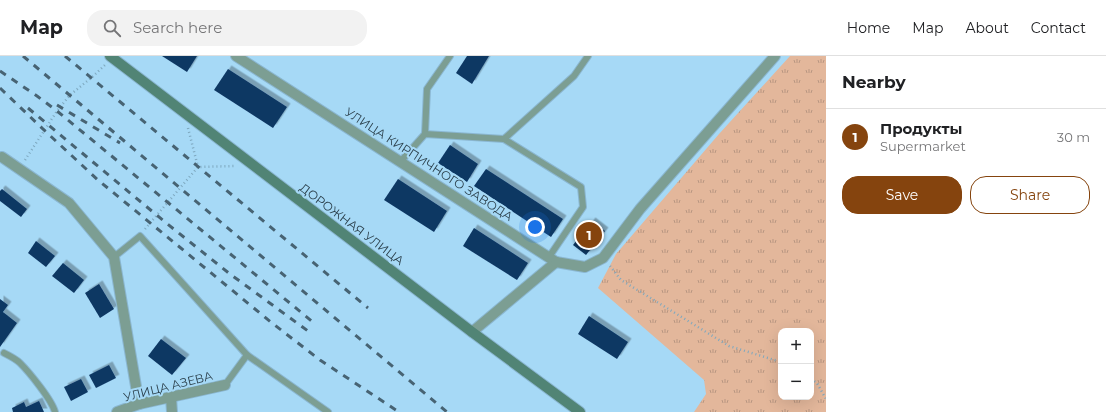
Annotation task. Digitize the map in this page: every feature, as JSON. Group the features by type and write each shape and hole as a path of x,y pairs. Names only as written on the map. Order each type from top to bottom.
{"street":[{"name":"ДОРОЖНАЯ УЛИЦА","path":"110,56 472,332 580,412"},
{"name":"УЛИЦА КИРПИЧНОГО ЗАВОДА","path":"236,56 552,259"},
{"path":"472,332 552,259 585,267 603,258 640,209 776,56"},
{"path":"1,159 19,169 69,203 114,257 139,404"},
{"name":"УЛИЦА АЗЕВА","path":"117,412 139,404 225,385"},
{"path":"171,397 172,412"}],"lane":[{"path":"401,161 425,134 427,89 450,56"},
{"path":"504,139 574,76 588,56"},
{"path":"425,134 504,139 581,187 583,208 552,259"},
{"path":"114,257 140,236 247,355 328,412"},
{"path":"4,353 20,362 54,407 55,412"},
{"path":"225,385 247,355"}],"path":[{"path":"19,169 60,107 70,95 99,71"},
{"path":"183,112 198,167"},
{"path":"140,236 198,167 254,165"},
{"path":"603,258 621,280 729,346 778,361"},
{"path":"814,381 817,383 826,399"}],"green space":[{"path":"790,56 826,56 826,412 694,412 706,394 704,380 598,288 616,254 719,134"}],"building":[{"path":"162,56 197,56 187,72"},
{"path":"467,56 489,56 472,84 456,73"},
{"path":"228,69 287,107 273,128 214,90"},
{"path":"450,145 478,164 467,182 438,163"},
{"path":"486,169 563,219 551,237 474,186"},
{"path":"398,179 447,211 434,232 384,200"},
{"path":"2,189 27,209 21,217 0,201 0,191"},
{"path":"592,221 605,231 586,255 573,245"},
{"path":"474,228 528,263 517,280 463,246"},
{"path":"36,241 55,256 46,267 28,253"},
{"path":"63,263 84,280 74,293 52,276"},
{"path":"99,284 114,309 100,318 85,293"},
{"path":"0,299 8,305 3,312 17,323 0,347"},
{"path":"589,316 628,342 617,359 578,334"},
{"path":"161,339 186,358 172,375 148,356"},
{"path":"109,365 116,378 96,388 89,375"},
{"path":"81,379 88,392 71,401 64,387"},
{"path":"39,401 44,412 13,412 12,408 24,402 26,407"}],"railway":[{"path":"23,56 447,412"},
{"path":"65,56 368,308"},
{"path":"0,71 57,111 314,323"},
{"path":"0,88 98,180 272,323 320,360 399,412"},
{"path":"57,105 120,143"},
{"path":"28,108 230,274 308,331"}],"place":[{"name":"Продукты","path":"589,235"}]}
